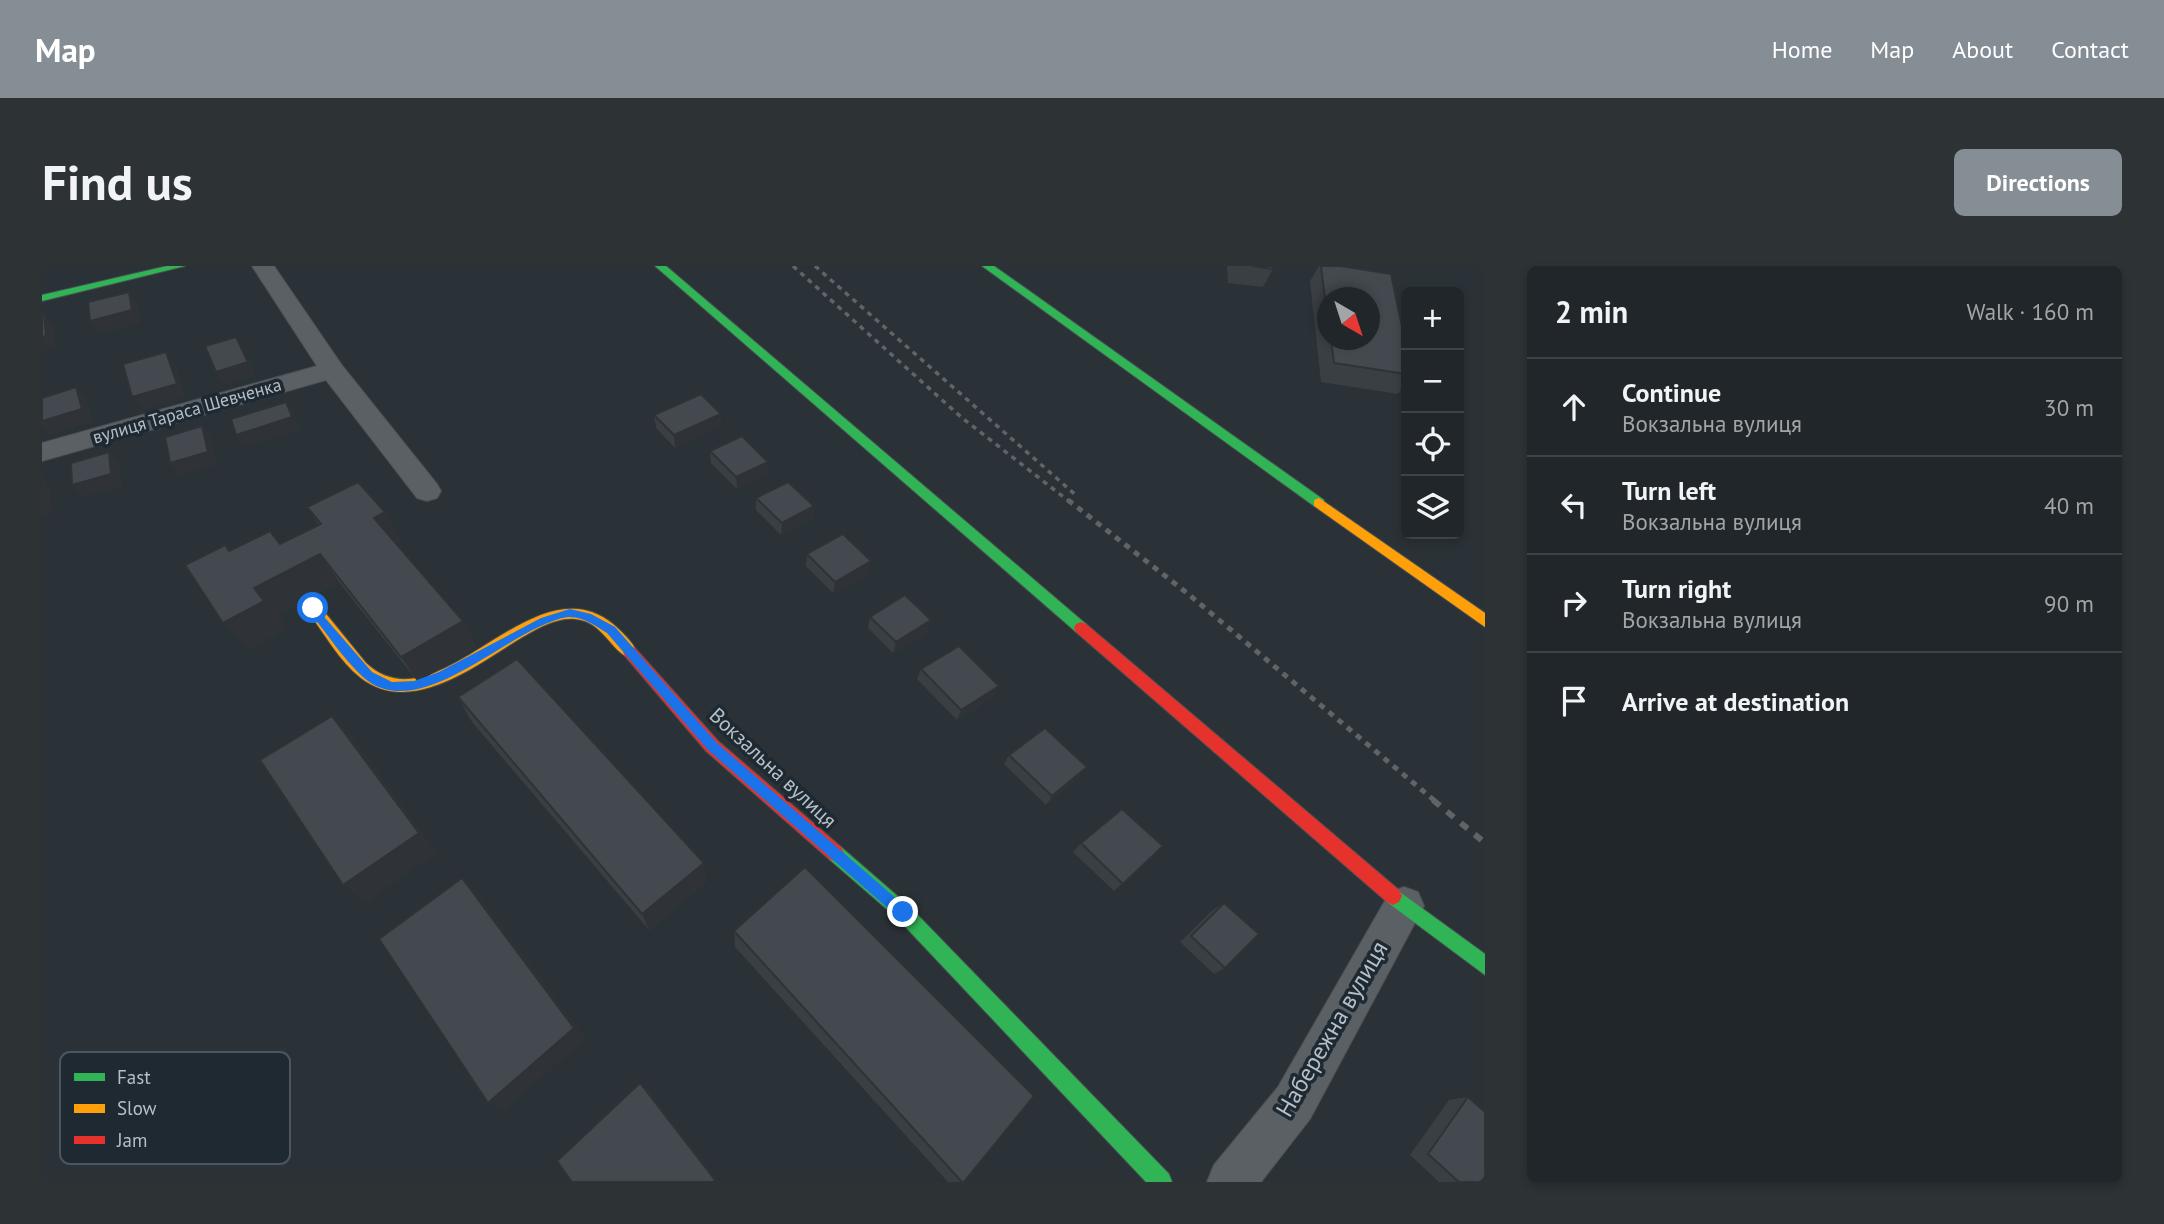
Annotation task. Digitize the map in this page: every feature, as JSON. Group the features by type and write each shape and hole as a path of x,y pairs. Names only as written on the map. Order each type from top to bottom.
{"street":[{"path":"42,298 180,266"},
{"path":"263,266 332,370 427,491"},
{"path":"660,266 1404,906 1485,966"},
{"path":"987,266 1485,621"},
{"name":"вулиця Тараса Шевченка","path":"42,452 332,370"},
{"name":"Вокзальна вулиця","path":"313,608 368,675 391,686 414,685 443,675 544,621 570,613 588,617 611,630 712,746 903,912 1161,1182"},
{"name":"Набережна вулиця","path":"1231,1182 1293,1103 1404,906"}],"building":[{"path":"1252,266 1273,266 1273,269"},
{"path":"1321,266 1341,266 1391,274 1401,322 1401,373 1334,363 1332,350 1380,350 1380,287 1324,287"},
{"path":"129,292 132,310 90,321 88,302"},
{"path":"42,314 46,336 42,337"},
{"path":"236,337 248,362 216,372 205,346"},
{"path":"166,352 177,384 132,397 123,364"},
{"path":"76,387 82,409 42,421 42,398"},
{"path":"701,394 721,414 674,435 654,415"},
{"path":"286,402 292,417 236,435 231,419"},
{"path":"202,426 208,452 170,463 165,437"},
{"path":"742,436 768,462 736,477 710,451"},
{"path":"109,452 111,474 72,485 71,463"},
{"path":"358,482 385,512 374,518 463,621 401,657 320,554 254,588 264,601 223,623 185,565 225,545 229,551 270,531 280,544 321,524 307,507"},
{"path":"788,482 814,506 782,523 756,498"},
{"path":"843,534 871,561 835,582 807,554"},
{"path":"905,595 931,620 896,642 870,617"},
{"path":"959,646 999,686 961,710 921,669"},
{"path":"517,659 704,863 642,914 458,697"},
{"path":"332,716 419,833 343,885 260,760"},
{"path":"1045,728 1087,767 1052,796 1009,755"},
{"path":"1122,809 1163,846 1123,884 1081,843"},
{"path":"805,867 1034,1096 964,1182 734,931"},
{"path":"462,878 574,1028 488,1103 379,939"},
{"path":"1224,903 1259,934 1225,968 1191,936"},
{"path":"640,1083 715,1180 713,1182 572,1182 557,1161"},
{"path":"1468,1097 1485,1112 1485,1182 1459,1182 1428,1154"}],"railway":[{"path":"793,266 961,417 1070,502"},
{"path":"815,266 1078,497"},
{"path":"1068,500 1187,593 1435,801"},
{"path":"1433,800 1485,843"}],"traffic: fast":[{"path":"42,298 180,266"},
{"path":"660,266 1081,628"},
{"path":"987,266 1319,503"},
{"path":"835,853 903,912 1161,1182"},
{"path":"1393,896 1485,966"}],"traffic: slow":[{"path":"1319,503 1485,621"},
{"path":"313,608 360,668 368,675 390,685 415,685 441,676 521,631 546,619 569,613 579,613 596,620 630,652"}],"traffic: jam":[{"path":"1081,628 1393,896"},
{"path":"630,652 712,746 835,853"}],"route":[{"path":"313,608 368,675 391,686 414,685 443,675 544,621 570,613 588,617 611,630 712,746 772,796 856,875 903,912"}]}
